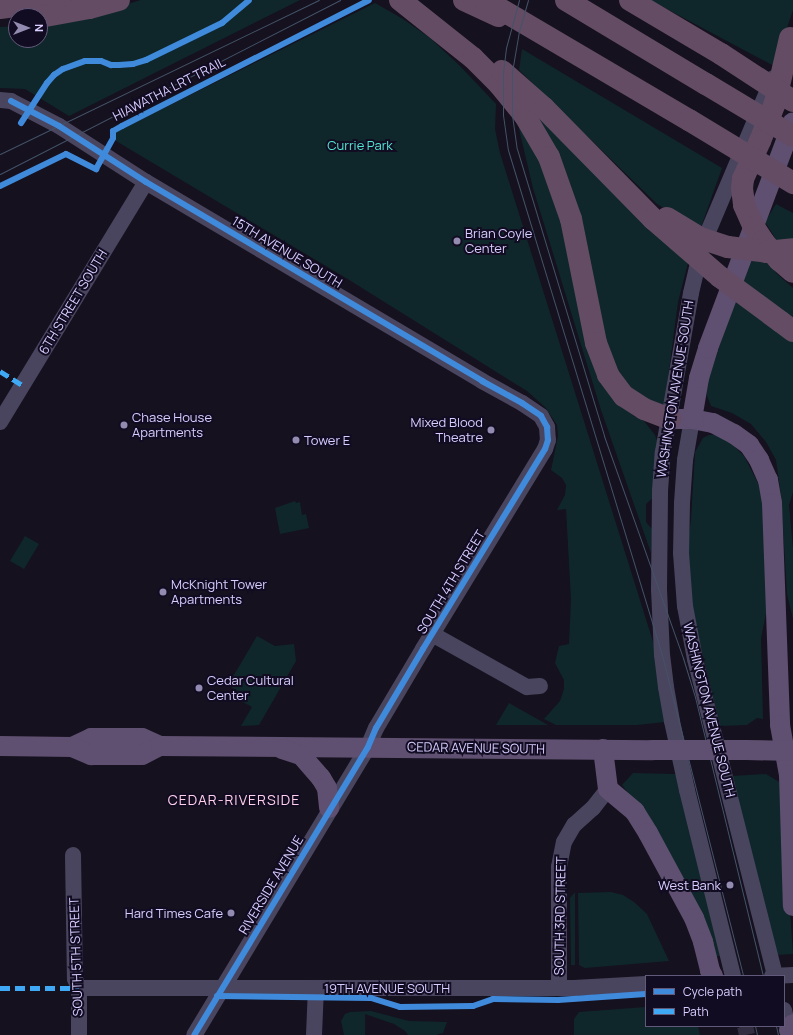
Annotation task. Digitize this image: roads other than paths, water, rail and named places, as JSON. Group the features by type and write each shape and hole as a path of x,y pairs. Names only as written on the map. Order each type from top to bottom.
{"highway":[{"path":"0,8 61,0"},
{"path":"48,16 82,10 119,0"},
{"path":"401,0 430,15 476,48 544,108 714,273 787,327"},
{"path":"401,0 473,58 499,84 525,116 549,157 569,212 596,343 608,375 624,396 644,410 670,419"},
{"path":"464,0 573,51"},
{"path":"485,0 793,183"},
{"path":"566,0 793,136"},
{"path":"630,0 721,54 793,101"},
{"path":"792,34 775,103 743,179 742,197 754,227 779,260 793,272"},
{"path":"721,54 793,92"},
{"path":"654,215 713,242 752,251 793,250"}],"main road":[{"name":"WASHINGTON AVENUE SOUTH","path":"692,419 699,378 708,348 793,122"},
{"path":"670,419 692,419 713,423 734,434 749,445 759,460 768,480 772,503 780,725 789,751 793,906"},
{"name":"CEDAR AVENUE SOUTH","path":"0,746 72,747 91,738 142,738 160,746 789,751"},
{"path":"277,747 301,755 309,763 327,788 329,808"},
{"path":"602,750 608,789 635,812 648,833 694,918 712,975"}],"street":[{"name":"WASHINGTON AVENUE SOUTH","path":"733,975 672,721 662,655 659,590 660,491 663,452 692,287 702,246 792,34"},
{"name":"15TH AVENUE SOUTH","path":"6,100 59,126 146,182 482,382 522,403 541,416 547,427"},
{"name":"6TH STREET SOUTH","path":"0,422 146,182"},
{"name":"WASHINGTON AVENUE SOUTH","path":"692,419 685,460 682,503 681,553 685,606 695,659 775,975"},
{"name":"SOUTH 4TH STREET","path":"368,747 376,728 545,449 548,440 547,427"},
{"path":"432,634 527,687 540,686"},
{"name":"RIVERSIDE AVENUE","path":"194,1035 329,808 368,747"},
{"name":"SOUTH 3RD STREET","path":"559,988 559,867 564,842 574,825 593,808 608,789"},
{"name":"SOUTH 5TH STREET","path":"74,855 75,979 79,988 79,1035"},
{"path":"782,975 793,974"},
{"name":"19TH AVENUE SOUTH","path":"79,988 559,988 645,984"},
{"path":"314,1035 316,988"},
{"path":"785,1013 791,1030"}],"tunnel":[{"path":"745,1027 747,1035"}],"tram line":[{"path":"0,154 319,0"},
{"path":"0,174 340,0"},
{"path":"519,0 506,48 503,73 503,115 508,150 662,655 743,975"},
{"path":"528,0 519,31 512,72 512,115 517,149 604,436 683,658 695,697 763,975"},
{"path":"755,1027 757,1035"},
{"path":"776,1027 778,1035"}],"place":[{"name":"Brian Coyle Center","path":"457,241"},
{"name":"Chase House Apartments","path":"124,425"},
{"name":"Mixed Blood Theatre","path":"491,430"},
{"name":"Tower E","path":"296,440"},
{"name":"McKnight Tower Apartments","path":"163,592"},
{"name":"Cedar Cultural Center","path":"199,688"},
{"name":"West Bank","path":"730,885"},
{"name":"Hard Times Cafe","path":"231,913"}],"district":[{"name":"CEDAR-RIVERSIDE","path":"234,800"}],"park label":[{"name":"Currie Park","path":"360,145"}]}
